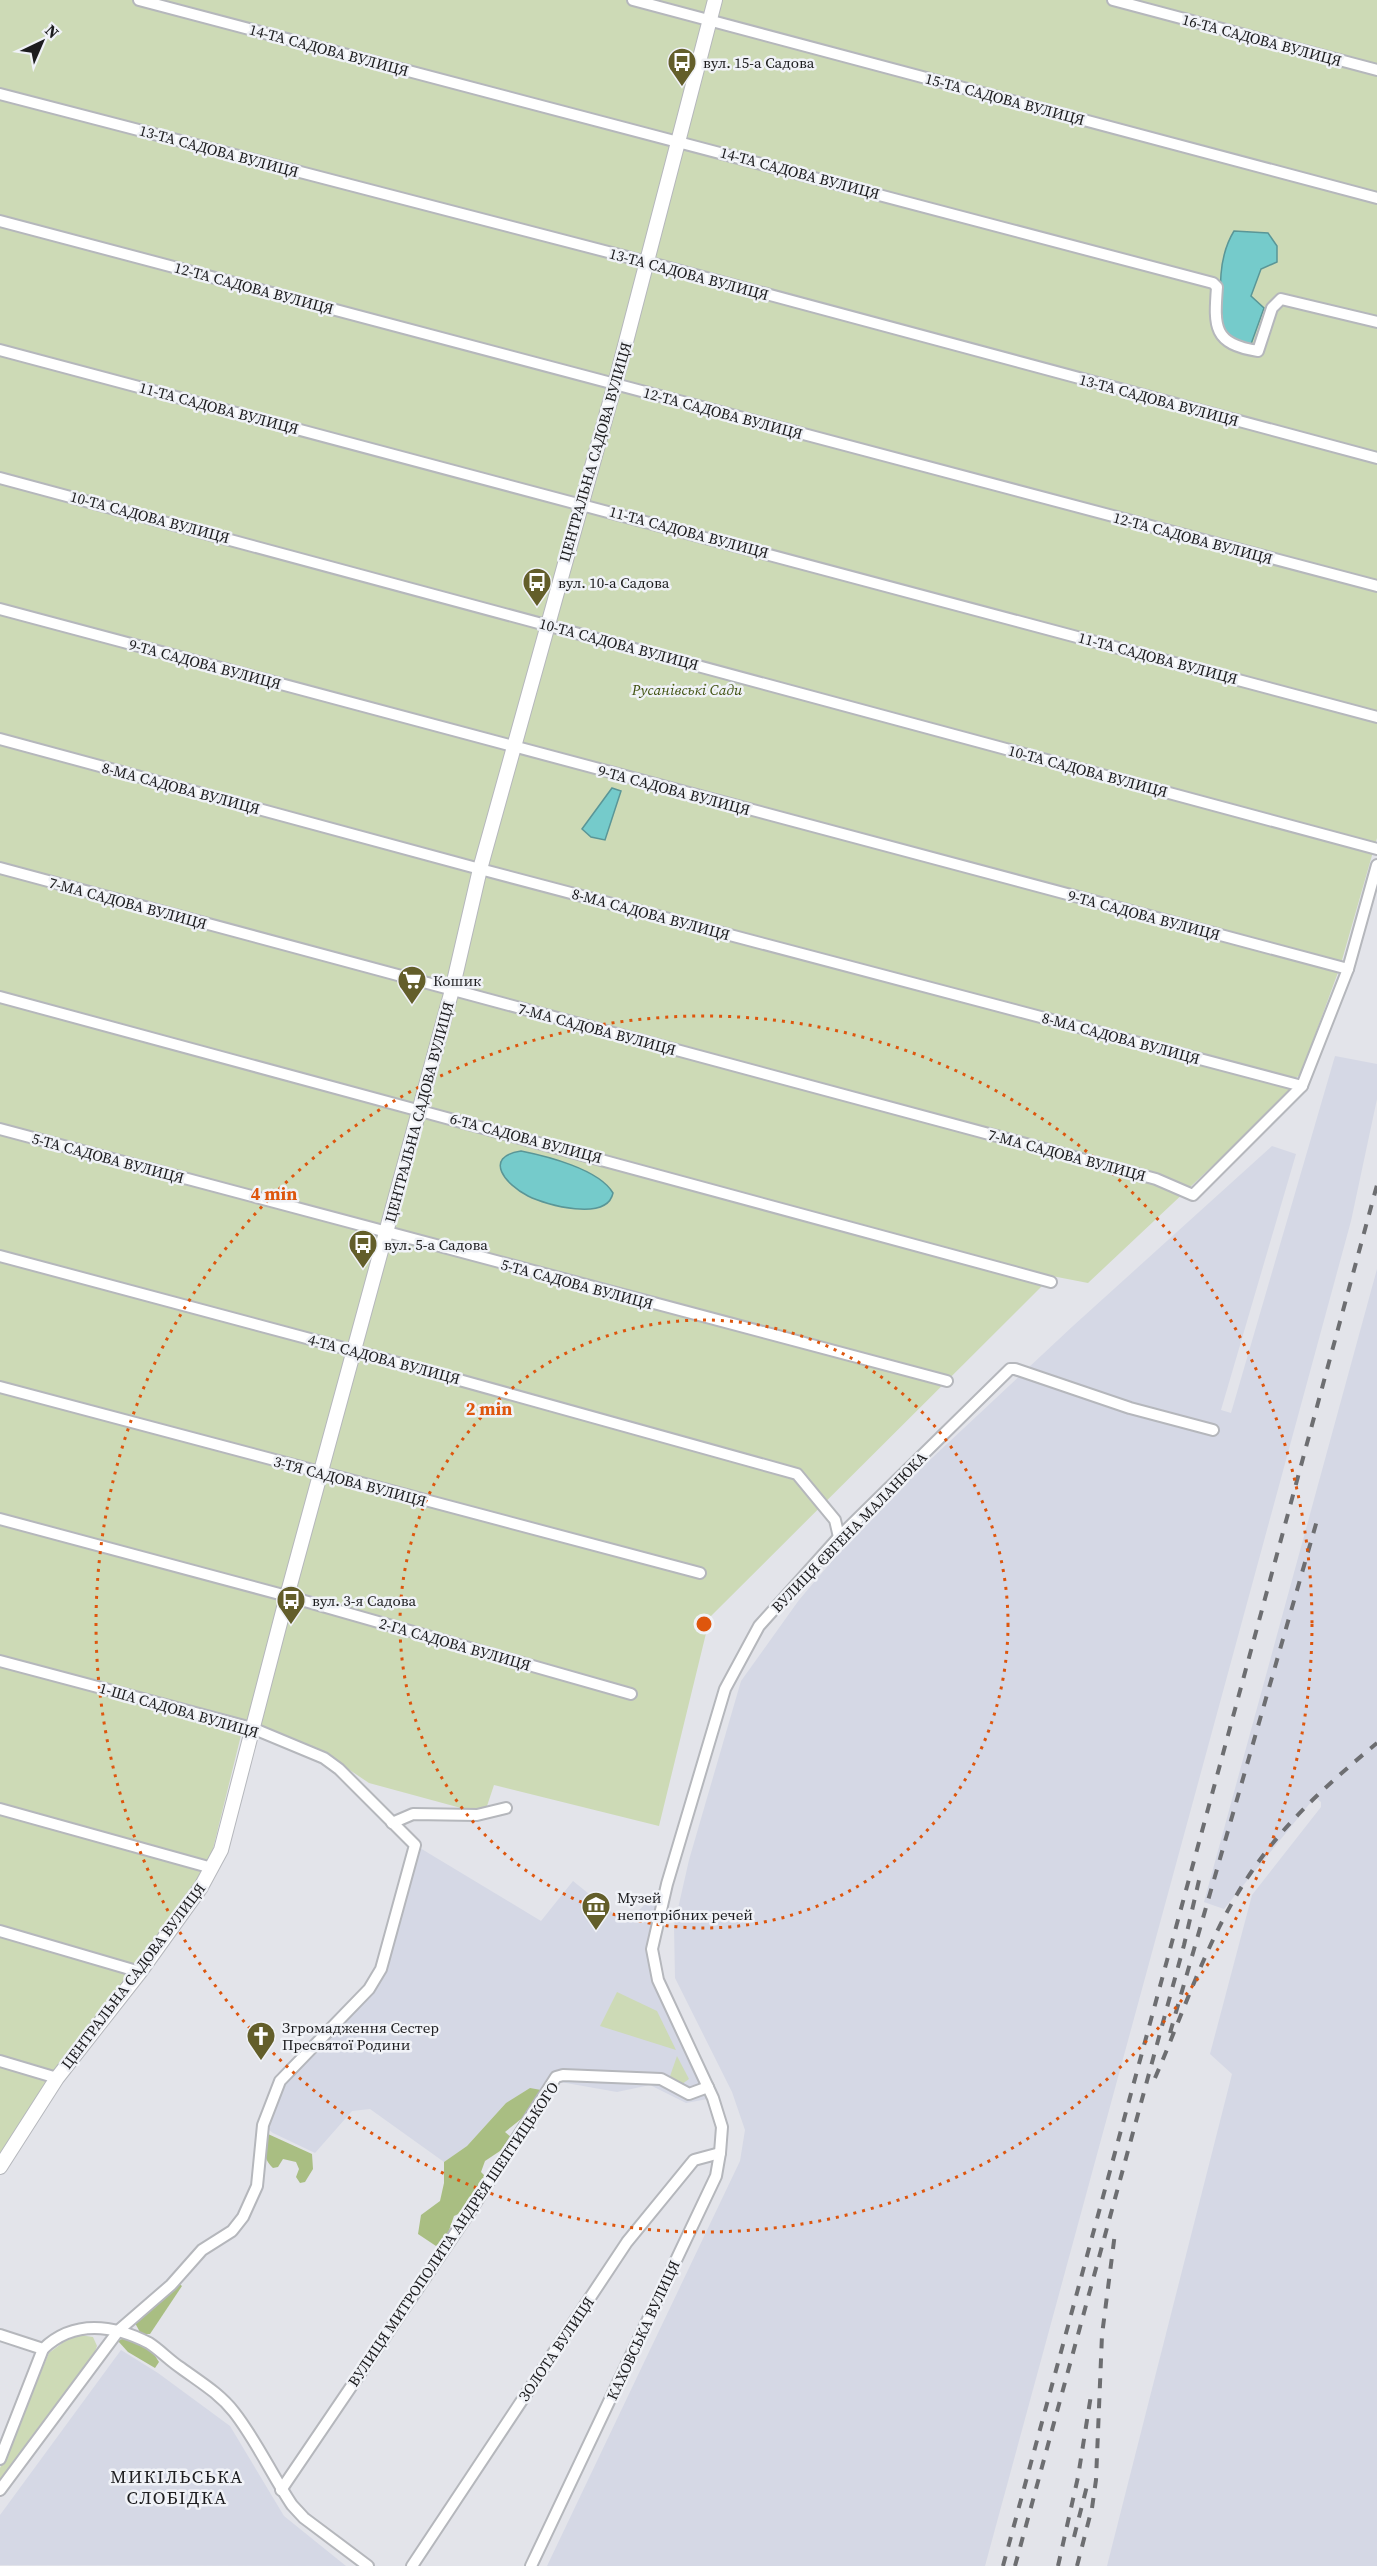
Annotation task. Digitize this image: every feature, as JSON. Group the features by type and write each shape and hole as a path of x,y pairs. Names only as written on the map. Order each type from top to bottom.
{"main road":[{"name":"ЦЕНТРАЛЬНА САДОВА ВУЛИЦЯ","path":"0,2168 57,2078 140,1972 212,1868 220,1850 287,1596 421,1109 480,869 580,503 615,384 715,0"}],"street":[{"name":"14-ТА САДОВА ВУЛИЦЯ","path":"139,0 1213,283 1217,287 1215,316 1221,337 1236,348 1258,351 1272,308 1281,298 1377,322"},
{"name":"15-ТА САДОВА ВУЛИЦЯ","path":"633,0 1377,198"},
{"name":"16-ТА САДОВА ВУЛИЦЯ","path":"1113,0 1377,70"},
{"name":"13-ТА САДОВА ВУЛИЦЯ","path":"0,94 647,262 1377,458"},
{"name":"12-ТА САДОВА ВУЛИЦЯ","path":"0,221 1377,586"},
{"name":"11-ТА САДОВА ВУЛИЦЯ","path":"0,350 1377,717"},
{"name":"10-ТА САДОВА ВУЛИЦЯ","path":"0,478 1377,849"},
{"name":"9-ТА САДОВА ВУЛИЦЯ","path":"0,609 1348,969"},
{"name":"8-МА САДОВА ВУЛИЦЯ","path":"0,739 480,869 1302,1086"},
{"path":"1302,1086 1348,969 1377,866"},
{"name":"7-МА САДОВА ВУЛИЦЯ","path":"0,868 1156,1179 1193,1195 1302,1086"},
{"name":"6-ТА САДОВА ВУЛИЦЯ","path":"0,997 421,1109 1051,1282"},
{"name":"5-ТА САДОВА ВУЛИЦЯ","path":"0,1129 947,1382"},
{"name":"4-ТА САДОВА ВУЛИЦЯ","path":"0,1256 355,1351 797,1474 835,1521 839,1537"},
{"name":"ВУЛИЦЯ ЄВГЕНА МАЛАНЮКА","path":"708,2088 658,1980 652,1948 667,1884 725,1689 759,1626 839,1537 1010,1369 1130,1408 1214,1430"},
{"name":"3-ТЯ САДОВА ВУЛИЦЯ","path":"0,1386 700,1573"},
{"name":"2-ГА САДОВА ВУЛИЦЯ","path":"0,1519 287,1596 631,1694"},
{"name":"1-ША САДОВА ВУЛИЦЯ","path":"0,1661 252,1728 324,1758 339,1769 392,1823"},
{"path":"0,2490 119,2330 171,2284 202,2250 232,2231 243,2217 257,2186 263,2125 280,2081 369,1989 381,1969 415,1845 392,1823 413,1814 477,1815 506,1808"},
{"path":"0,1809 212,1868"},
{"path":"0,1930 140,1972"},
{"path":"0,2061 57,2078"},
{"name":"ВУЛИЦЯ МИТРОПОЛИТА АНДРЕЯ ШЕПТИЦЬКОГО","path":"281,2490 471,2210 556,2077 661,2079 689,2094 708,2088"},
{"name":"КАХОВСЬКА ВУЛИЦЯ","path":"531,2566 716,2176 722,2127 708,2088"},
{"name":"ЗОЛОТА ВУЛИЦЯ","path":"412,2566 627,2242 694,2160 720,2153"},
{"path":"0,2459 44,2349 56,2337 68,2331 80,2328 119,2330 150,2344 215,2392 234,2412 281,2490 304,2518 368,2566"},
{"path":"0,2335 44,2349"}],"shaded area":[{"path":"1335,1056 1377,1064 1377,1099 1351,1221 985,2566 547,2566 740,2161 745,2130 732,2092 675,1978 674,1926 689,1860 741,1681 799,1600 870,1516 1073,1326 1272,1146 1296,1154 1221,1410 1231,1413"},
{"path":"1377,1269 1377,2566 1107,2566 1232,2074 1210,2054 1252,1895 1321,1807 1321,1802 1315,1797 1224,1909 1204,1902"},
{"path":"415,1845 541,1921 573,1881 625,1923 667,1884 652,1948 658,1980 713,2098 686,2103 650,2085 617,2092 549,2080 541,2090 506,2103 467,2146 444,2162 370,2109 352,2111 315,2153 273,2133 263,2125 280,2081 369,1989"},
{"path":"121,2350 158,2373 230,2426 284,2516 346,2566 0,2565 0,2515"}],"green space":[{"name":"Русанівські Сади","path":"0,0 1377,0 1377,838 1340,967 1300,1076 1293,1078 1287,1096 1088,1283 1052,1276 710,1617 659,1826 494,1785 487,1806 472,1811 369,1783 317,1748 244,1723 210,1861 0,2156"},
{"path":"617,1992 657,2011 676,2050 600,2026"},
{"path":"677,2056 689,2079 678,2087 668,2082"},
{"path":"530,2088 541,2090 526,2115 505,2132 511,2137 509,2145 485,2161 481,2172 487,2178 465,2211 454,2216 446,2239 436,2246 418,2234 421,2215 440,2201 444,2183 444,2162 467,2146 506,2103"},
{"path":"268,2134 312,2154 313,2169 305,2182 300,2183 296,2177 299,2169 296,2162 283,2159 278,2167 273,2168 269,2164 264,2152"},
{"path":"178,2283 182,2286 150,2334 141,2334 135,2323"},
{"path":"80,2335 93,2337 97,2346 93,2357 0,2480 0,2468 49,2353 65,2341"},
{"path":"124,2338 148,2345 159,2362 155,2368 128,2352 118,2341"}],"water":[{"path":"1234,231 1268,233 1277,246 1277,262 1261,269 1251,296 1264,308 1250,347 1223,333 1222,268 1224,255"},
{"path":"612,788 621,791 605,840 591,837 582,829"},
{"path":"521,1151 544,1156 584,1170 596,1177 613,1193 608,1202 600,1207 588,1209 561,1207 528,1196 506,1179 500,1165 509,1154"}],"railway":[{"path":"1003,2566 1377,1185"},
{"path":"1170,2033 1318,1517"},
{"path":"1155,2078 1210,1946 1252,1871 1279,1835 1310,1802 1377,1743"},
{"path":"1015,2566 1184,1945 1200,1876"},
{"path":"1077,2566 1092,2508 1096,2480 1102,2335 1115,2233"},
{"path":"1058,2566 1078,2477 1091,2395"},
{"path":"1074,2537 1088,2482"}],"place":[{"name":"вул. 15-а Садова","path":"682,88"},
{"name":"вул. 10-а Садова","path":"537,608"},
{"name":"Кошик","path":"412,1006"},
{"name":"вул. 5-а Садова","path":"363,1270"},
{"name":"вул. 3-я Садова","path":"291,1626"},
{"name":"Музей непотрібних речей","path":"596,1932"},
{"name":"Згромадження Сестер Пресвятої Родини","path":"261,2062"}],"district":[{"name":"МИКІЛЬСЬКА СЛОБІДКА","path":"177,2486"}]}
